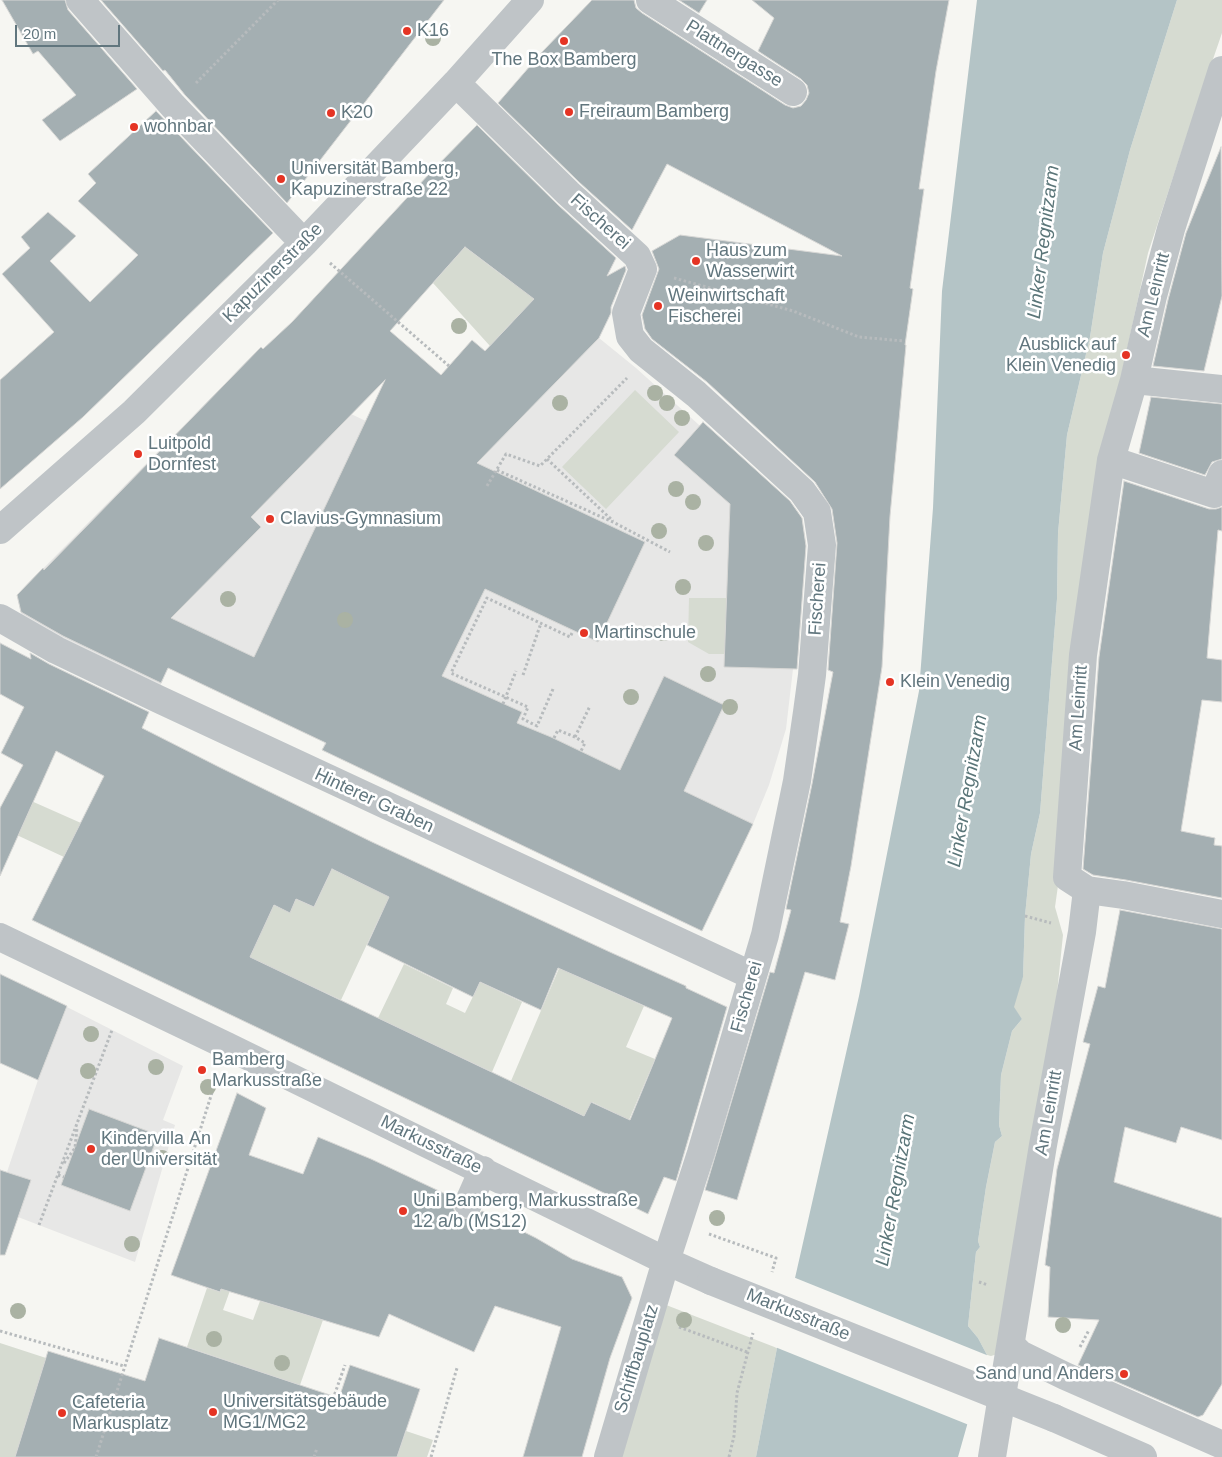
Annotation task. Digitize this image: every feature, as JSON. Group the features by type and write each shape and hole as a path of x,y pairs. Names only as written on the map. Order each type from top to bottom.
{"street":[{"path":"80,0 173,106 304,243"},
{"name":"Kapuzinerstraße","path":"0,530 134,412 304,243 456,83 530,0"},
{"name":"Plattnergasse","path":"650,0 793,92"},
{"name":"Am Leinritt","path":"992,1457 1043,1145 1082,932 1087,890 1066,877 1084,655 1111,460 1134,380 1153,296 1171,230 1222,70"},
{"name":"Fischerei","path":"456,83 568,193 637,256 642,269 626,313 630,336 641,350 696,394 802,491 817,512 822,545 810,694 797,781 778,876 765,935 701,1153 666,1260"},
{"path":"1134,380 1222,389"},
{"path":"1111,460 1214,494 1222,474"},
{"name":"Hinterer Graben","path":"0,618 56,650 156,698 753,976"},
{"path":"1087,890 1123,894 1222,914"},
{"name":"Markusstraße","path":"0,937 711,1281 1054,1418 1143,1457"},
{"path":"468,1204 483,1170"},
{"name":"Schiffbauplatz","path":"608,1457 666,1260"},
{"path":"1011,1345 1020,1354 1219,1447"}],"path":[{"path":"173,106 278,0"},
{"path":"642,269 793,312 859,336 904,341"},
{"path":"340,270 448,366"},
{"path":"487,486 506,454 540,466 629,375"},
{"path":"547,459 615,523"},
{"path":"497,470 615,523 670,552"},
{"path":"553,689 537,726 523,719 528,707 451,673 487,598 570,637 573,631"},
{"path":"523,675 541,623"},
{"path":"503,704 516,671"},
{"path":"575,738 590,706"},
{"path":"554,738 558,730 585,742 581,751"},
{"path":"1025,916 1060,926"},
{"path":"39,1225 112,1030"},
{"path":"96,1457 227,1046"},
{"path":"61,1167 75,1148 78,1123"},
{"path":"58,1175 64,1177"},
{"path":"706,1233 776,1258"},
{"path":"681,1328 746,1352 737,1393 734,1436 729,1457"},
{"path":"0,1330 124,1366"},
{"path":"1079,1348 1089,1330"},
{"path":"80,1361 82,1354"},
{"path":"333,1399 344,1365"},
{"path":"431,1457 458,1368"},
{"path":"314,1457 317,1448"}],"shaded area":[{"path":"1177,0 1222,0 1222,33 1148,253 1104,455 1062,857 1055,907 1063,935 1049,1071 1001,1353 991,1356 987,1355 978,1338 968,1326 976,1252 980,1247 978,1241 986,1187 995,1142 1002,1136 999,1125 1001,1075 1012,1031 1022,1019 1013,1007 1023,976 1025,916 1031,854 1040,813 1057,599 1058,533 1067,435 1090,337 1103,253 1130,150"},
{"path":"465,247 507,279 561,309 512,322 490,346 433,283"},
{"name":"Martinschule","path":"599,338 636,368 781,499 795,623 793,669 786,729 769,785 753,824 702,931 322,750 325,742 168,668 159,689 23,624 17,595 261,347 307,393 372,424 475,465"},
{"path":"635,390 679,432 606,509 562,467"},
{"path":"689,598 727,598 725,654 709,654 688,642"},
{"path":"20,796 81,823 64,857 6,830"},
{"path":"332,869 419,909 381,914 341,1000 249,957 274,905 290,912 296,899 314,907"},
{"path":"404,964 453,988 446,1004 465,1013 480,982 522,1002 492,1072 378,1018"},
{"path":"560,966 574,975 644,1006 626,1047 655,1059 626,1127 615,1113 592,1102 584,1116 511,1081"},
{"name":"Kindervilla An der Universität","path":"67,1007 183,1066 163,1120 175,1125 135,1262 18,1217 30,1180 7,1172 38,1080"},
{"path":"251,1232 223,1310 253,1320 260,1301 323,1320 300,1385 187,1347 207,1288 220,1292 242,1234"},
{"path":"661,1303 777,1348 756,1457 620,1457"},
{"path":"0,1343 46,1358 15,1457 0,1457"},
{"path":"406,1431 433,1440 427,1457 397,1457"}],"water":[{"name":"Linker Regnitzarm","path":"977,0 1177,0 1130,150 1103,253 1090,337 1067,435 1058,533 1057,599 1040,813 1031,854 1025,916 1023,977 1014,1007 1022,1019 1012,1031 1001,1075 999,1125 1002,1136 995,1142 986,1187 978,1241 980,1247 976,1252 968,1326 978,1338 987,1355 958,1457 756,1457 777,1348 795,1278 859,996 919,691 933,508 942,291"}],"pier":[{"path":"793,1277 989,1356 969,1425 775,1347"}],"building":[{"path":"2,0 65,0 68,10 137,89 60,141 42,120 76,95 38,51 33,54"},
{"path":"101,0 444,0 287,203 185,95 165,70 163,71"},
{"path":"592,0 634,0 636,8 642,13 785,105 793,108 801,106 806,100 809,93 807,85 801,79 758,51 774,18 752,0 949,0 936,71 919,189 924,189 910,288 913,289 905,345 890,516 882,667 851,866 840,922 849,924 835,980 805,972 737,1200 705,1190 770,972 774,973 791,910 786,909 833,672 828,670 837,543 832,509 815,482 707,382 652,339 645,329 642,315 659,269 652,251 680,235 842,256 667,164 632,230 579,182 498,103 543,51"},
{"path":"679,0 707,0 699,13"},
{"path":"156,111 273,233 83,417 0,489 0,380 54,332 2,274 30,248 21,237 48,212 76,236 50,261 90,302 138,255 78,201 96,183 88,174"},
{"path":"477,125 557,204 616,258 607,276 625,266 626,270 611,307 611,313 599,338 477,463 645,542 598,642 485,589 442,676 522,712 517,723 620,770 664,676 724,705 684,791 753,824 702,931 322,750 326,743 168,668 161,683 63,636 21,612 17,595 43,568 44,570 261,347 263,349 292,322","holes":["465,247 534,299 485,351 472,340 441,375 390,331","385,380 254,657 171,618 261,527 251,517"]},
{"path":"1221,147 1222,296 1204,371 1153,366 1186,233"},
{"path":"1151,397 1222,404 1222,459 1212,462 1205,475 1139,453"},
{"path":"703,422 790,501 802,518 806,546 797,669 724,667 730,504 674,455"},
{"path":"1124,481 1209,509 1222,507 1222,531 1218,530 1207,658 1222,660 1222,702 1202,700 1181,831 1215,838 1214,845 1222,846 1222,898 1093,875 1083,869 1099,657"},
{"path":"0,643 31,659 30,653 149,712 142,728 219,767 372,842 686,986 686,988 727,1007 676,1181 664,1177 648,1214 32,920 104,776 56,751 0,876 0,808 23,765 1,753 24,707 0,694","holes":["332,869 389,897 367,945 473,997 480,982 541,1010 558,968 672,1018 630,1120 591,1102 584,1116 250,957 274,905 290,913 296,899 314,907"]},
{"path":"1120,910 1222,929 1222,1140 1181,1127 1176,1143 1125,1127 1114,1182 1222,1218 1222,1384 1203,1415 1198,1417 1078,1365 1099,1320 1048,1317 1050,1267 1045,1265 1057,1169 1090,1044 1083,1042 1098,986 1105,988"},
{"path":"0,974 67,1006 38,1080 0,1063"},
{"path":"237,1093 266,1108 249,1155 303,1174 318,1137 371,1159 454,1198 453,1206 455,1213 461,1218 470,1219 477,1217 482,1211 536,1238 572,1259 622,1277 632,1298 610,1358 582,1457 523,1457 561,1327 495,1306 474,1352 389,1314 379,1337 221,1289 220,1292 171,1275"},
{"path":"89,1109 158,1135 130,1211 61,1185"},
{"path":"0,1170 31,1180 5,1255 0,1255"},
{"path":"159,1338 339,1398 350,1365 420,1389 397,1457 15,1457 48,1351 145,1381"}],"place":[{"name":"K16","path":"407,31"},
{"name":"The Box Bamberg","path":"564,41"},
{"name":"Freiraum Bamberg","path":"569,112"},
{"name":"K20","path":"331,113"},
{"name":"wohnbar","path":"134,127"},
{"name":"Universität Bamberg, Kapuzinerstraße 22","path":"281,179"},
{"name":"Haus zum Wasserwirt","path":"696,261"},
{"name":"Weinwirtschaft Fischerei","path":"658,306"},
{"name":"Ausblick auf Klein Venedig","path":"1126,355"},
{"name":"Luitpold Dornfest","path":"138,454"},
{"name":"Clavius-Gymnasium","path":"270,519"},
{"name":"Martinschule","path":"584,633"},
{"name":"Klein Venedig","path":"890,682"},
{"name":"Bamberg Markusstraße","path":"202,1070"},
{"name":"Kindervilla An der Universität","path":"91,1149"},
{"name":"Uni Bamberg, Markusstraße 12 a/b (MS12)","path":"403,1211"},
{"name":"Sand und Anders","path":"1124,1374"},
{"name":"Universitätsgebäude MG1/MG2","path":"213,1412"},
{"name":"Cafeteria Markusplatz","path":"62,1413"}]}
